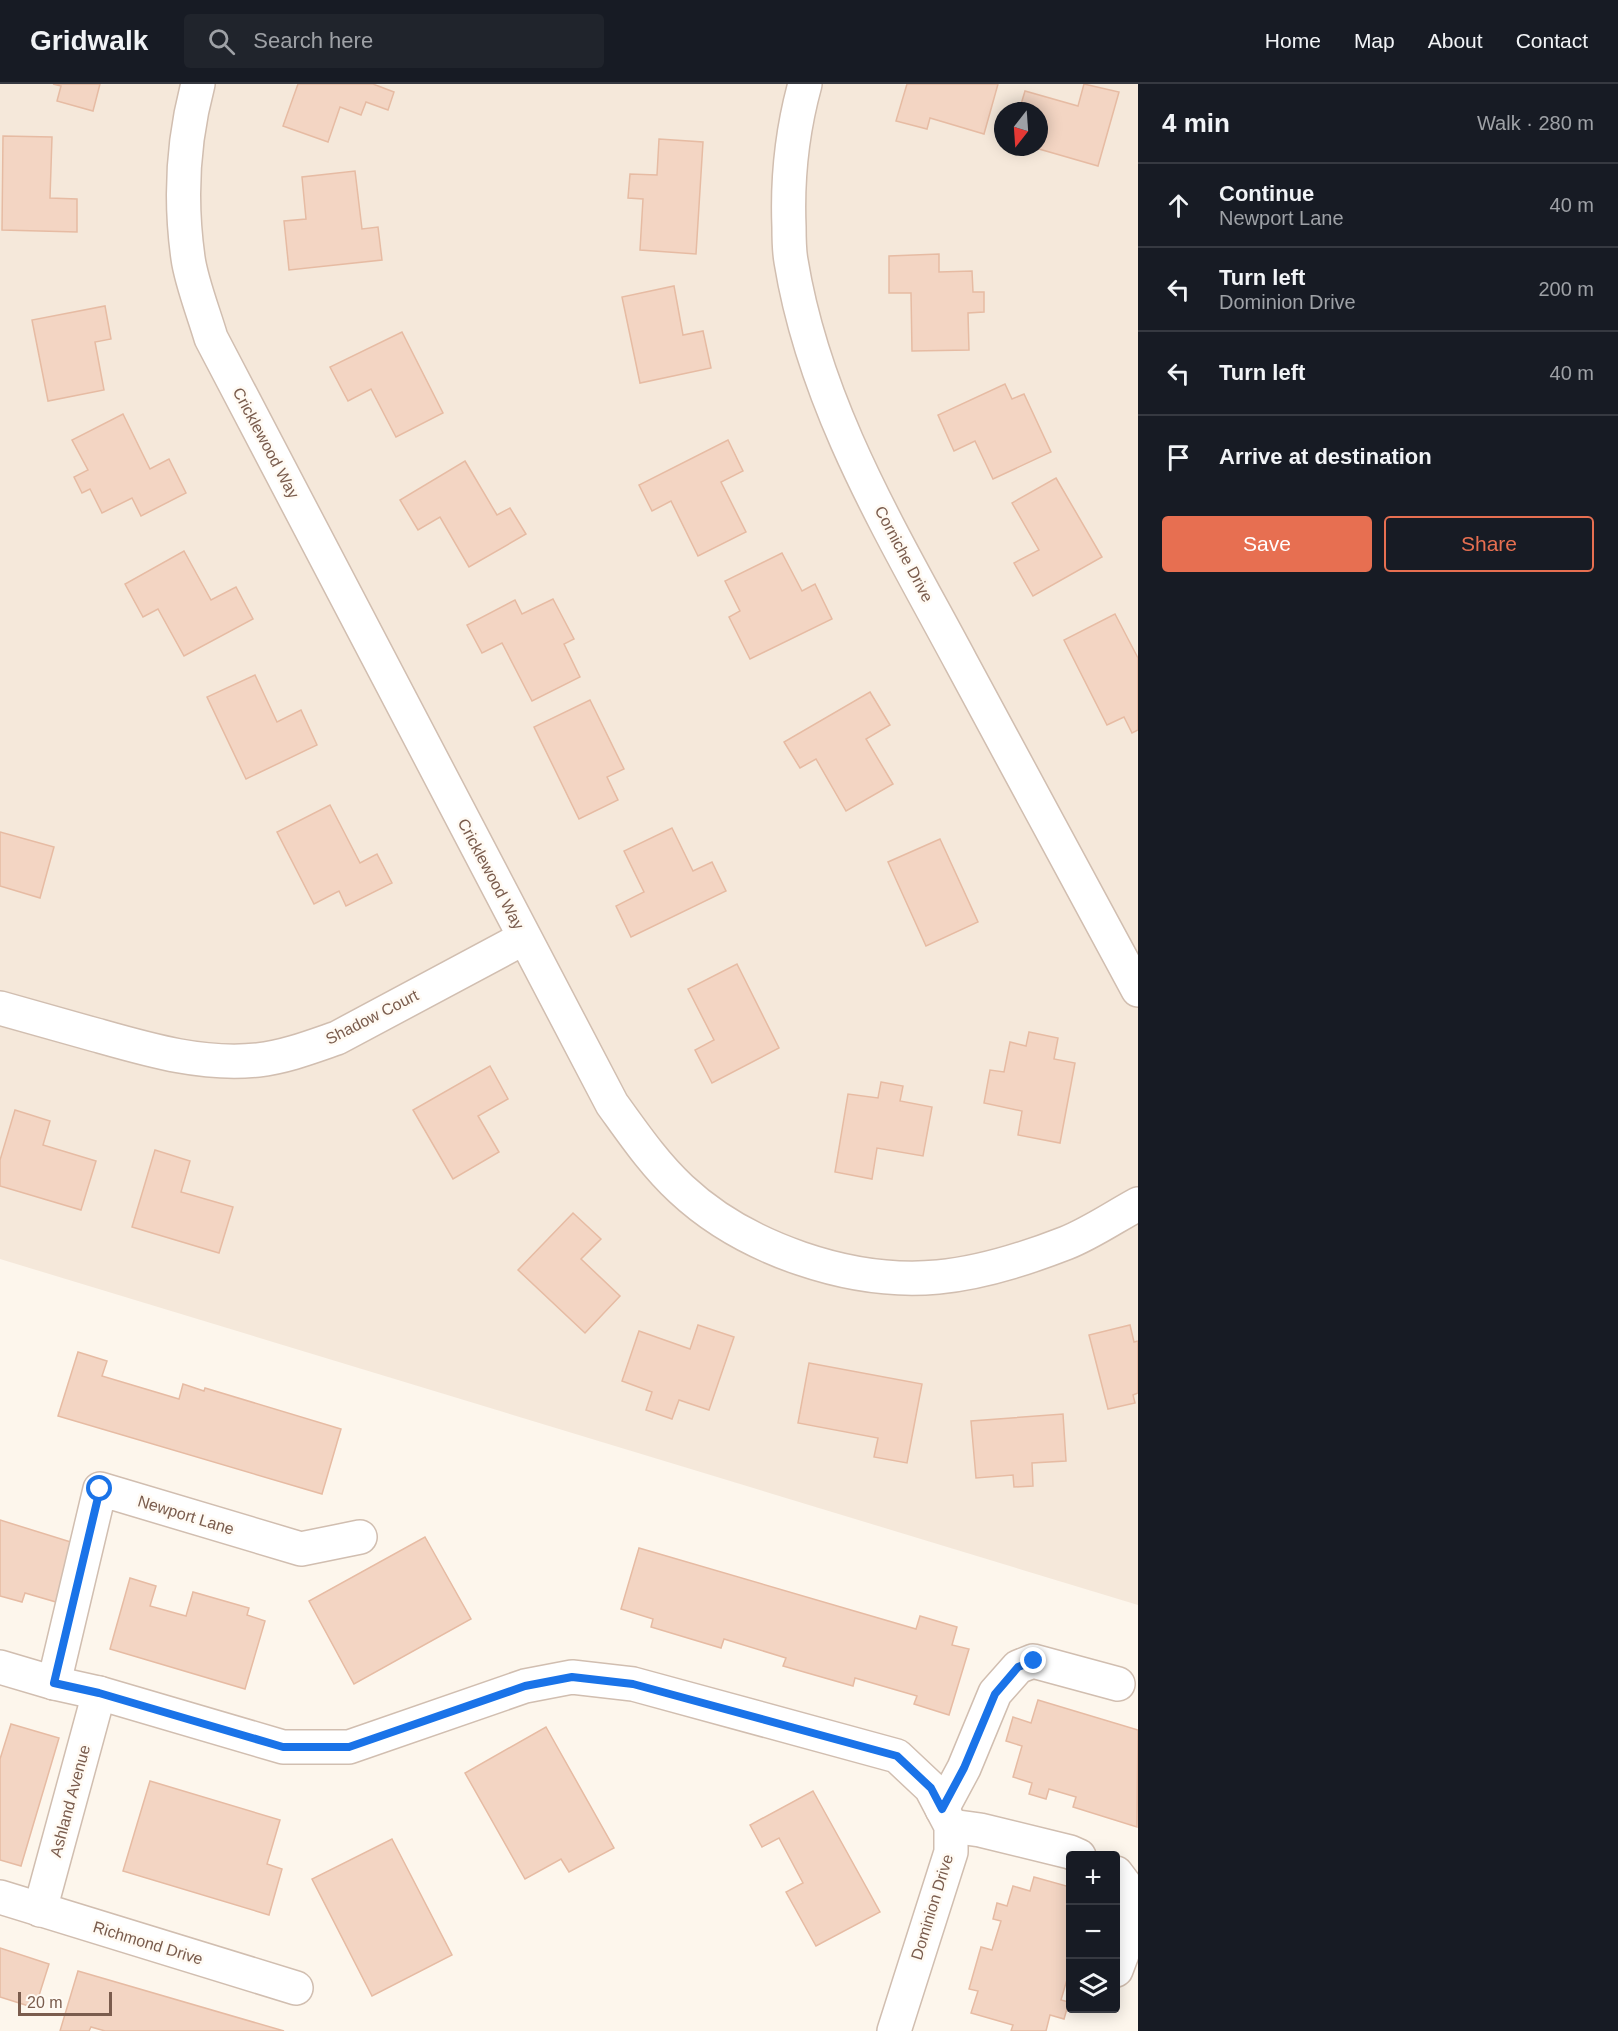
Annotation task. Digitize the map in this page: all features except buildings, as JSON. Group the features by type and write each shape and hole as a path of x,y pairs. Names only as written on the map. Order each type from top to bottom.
{"street":[{"name":"Cricklewood Way","path":"198,84 189,117 183,189 188,260 212,338 612,1104 647,1151 681,1189 751,1238 790,1254 835,1268 886,1277 938,1277 1001,1265 1068,1242 1138,1204"},
{"name":"Corniche Drive","path":"805,84 791,151 788,205 790,260 809,345 822,385 871,493 1138,990"},
{"name":"Shadow Court","path":"0,1008 140,1048 178,1056 219,1061 259,1060 337,1038 524,938"},
{"name":"Newport Lane","path":"54,1683 100,1489 301,1549 360,1537"},
{"path":"946,1817 995,1694 1018,1667 1034,1661 1118,1684"},
{"path":"0,1667 99,1693 283,1747 349,1747 525,1686 572,1677 633,1684 897,1756 931,1788 946,1817 980,1830 1066,1853"},
{"name":"Ashland Avenue","path":"40,1910 99,1693"},
{"name":"Dominion Drive","path":"894,2031 951,1852 946,1817"},
{"path":"1120,1878 1131,1893 1135,1920 1120,1959"},
{"name":"Richmond Drive","path":"0,1897 296,1988"}],"shaded area":[{"path":"0,84 1138,84 1138,1605 0,1259"}],"route":[{"path":"100,1489 54,1683 99,1693 283,1747 349,1747 525,1686 572,1677 633,1684 897,1756 931,1788 942,1809 964,1768 995,1694 1018,1667 1034,1661"}]}
